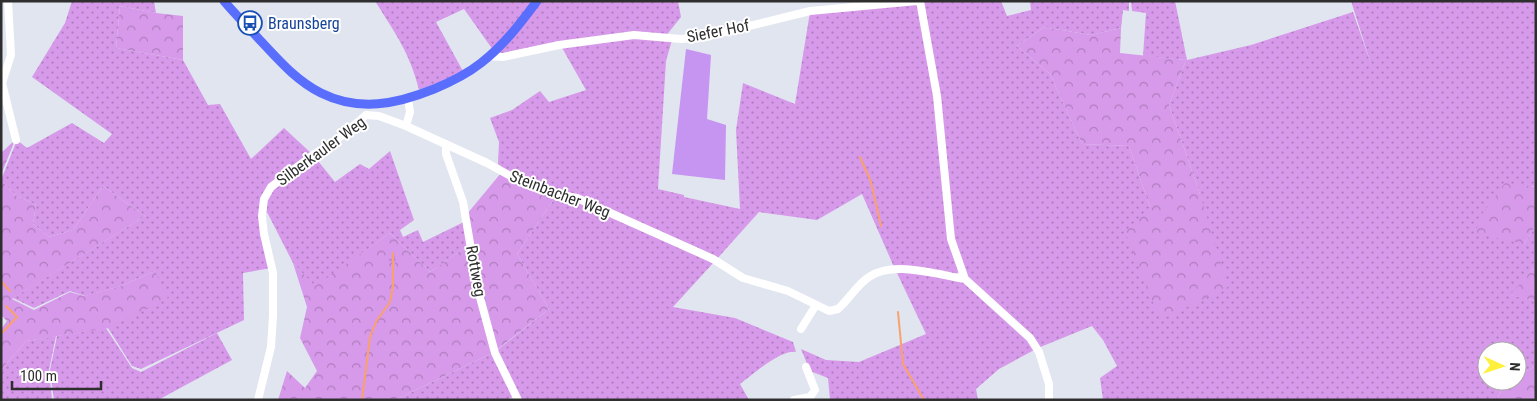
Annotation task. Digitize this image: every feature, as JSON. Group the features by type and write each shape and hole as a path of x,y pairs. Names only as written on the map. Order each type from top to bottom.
{"main road":[{"path":"224,1 288,70 310,86 341,101 370,105 408,99 465,74 489,56 506,39 537,1"}],"street":[{"path":"8,1 10,55 2,83 16,140"},
{"path":"918,1 937,96 951,239 965,279 1030,338 1039,352 1048,384 1049,400"},
{"name":"Siefer Hof","path":"489,56 503,57 559,45 634,35 681,39 705,37 810,11 918,1"},
{"path":"406,126 410,112 408,99"},
{"path":"370,105 379,116"},
{"name":"Silberkauler Weg","path":"258,400 271,347 273,316 273,273 262,216 264,199 271,187 313,155 333,143 366,115 379,116 406,126"},
{"name":"Steinbacher Weg","path":"406,126 487,163 525,184 556,194 577,198 713,259 743,278 788,291 829,311 838,309 869,276 890,268 965,279"},
{"name":"Rottweg","path":"446,144 446,154 463,202 478,290 495,353 517,397"},
{"path":"801,329 816,305"},
{"path":"794,400 810,397 815,390 806,367"}],"green space":[{"path":"72,1 154,1 156,13 120,6 116,48 183,60 208,105 220,104 251,159 284,128 312,154 264,199 271,268 243,273 244,320 141,369 132,366 108,328 155,271 121,286 85,296 70,291 34,308 13,298 145,216 103,186 73,230 49,237 33,224 36,205 15,195 1,180 17,140 27,148 72,123 104,143 112,134 32,77 65,23"},
{"path":"375,1 534,1 493,50 464,9 436,22 464,73 419,90 406,54"},
{"path":"541,1 678,1 681,17 665,37 634,34 497,53"},
{"path":"922,1 1001,1 1007,16 1031,10 1030,1 1129,1 1129,11 1123,10 1121,28 1091,35 1044,27 1017,46 1050,74 1082,144 1129,146 1150,207 1200,194 1169,105 1186,60 1143,56 1146,13 1132,11 1131,1 1175,1 1187,60 1251,45 1353,12 1371,64 1351,1 1536,1 1536,187 1532,186 1524,244 1536,225 1536,270 1533,269 1511,295 1536,301 1536,366 1527,371 1527,341 1477,341 1477,391 1502,391 1495,400 1103,400 1100,378 1117,366 1103,340 1092,326 1038,348 967,278 952,238"},
{"path":"918,3 928,45 950,240 960,270 956,275 894,267 862,194 817,220 759,212 716,260 508,173 498,164 499,142 490,118 512,110 540,91 549,102 586,90 561,46 634,36 672,40 666,61 658,189 684,195 684,197 740,209 736,130 743,83 795,104 810,12"},
{"path":"120,6 183,16 183,60 116,48"},
{"path":"1044,27 1091,35 1121,28 1120,53 1186,60 1169,105 1200,194 1228,287 1160,320 1125,232 1150,207 1129,146 1082,144 1050,74 1017,46"},
{"path":"15,140 1,175 1,153"},
{"path":"390,151 414,220 400,230 403,237 418,230 423,242 466,221 470,244 430,272 390,233 315,287 293,263 267,212 263,221 268,198 279,182 314,156 335,182 360,164 369,169"},
{"path":"501,173 556,196 517,254 549,309 494,352 395,400 278,400 287,371 305,388 317,371 300,338 307,307 293,263 315,286 390,233 430,272 470,244 467,214"},
{"path":"1,180 15,195 36,205 33,224 49,237 73,230 103,186 145,216 12,299 34,310 70,292 84,296 121,286 155,271 168,298 109,328 26,341 1,370 1,329 7,321 1,315"},
{"path":"1505,183 1536,187 1536,225 1524,244 1475,233 1482,214"},
{"path":"556,196 576,200 714,262 673,307 735,318 793,342 796,352 783,354 775,358 740,384 749,400 519,400 496,351 549,309 517,254"},
{"path":"391,243 397,247 395,264 387,260 387,244"},
{"path":"1533,269 1536,270 1536,301 1510,295"},
{"path":"896,271 964,281 1029,339 1036,349 999,369 976,389 978,400 830,400 828,378 810,371 801,349 826,360 859,362 926,334"},
{"path":"106,328 132,368 141,372 217,333 232,360 158,400 54,400 50,370 57,336"},
{"path":"56,336 49,370 52,400 1,400 1,370 26,341"},
{"path":"494,352 515,396 506,400 395,400"},
{"path":"1536,366 1536,400 1495,400 1502,391 1527,391 1527,371"}],"shaded area":[{"path":"686,49 711,55 707,119 726,125 725,180 672,174"}],"waterway":[{"path":"860,157 871,182 881,226"},
{"path":"362,400 370,337 376,322 390,302 393,286 393,253"},
{"path":"1,281 10,291"},
{"path":"1,334 17,317 6,306"},
{"path":"898,312 903,364 924,400"}],"place":[{"name":"Braunsberg","path":"250,23"}]}
